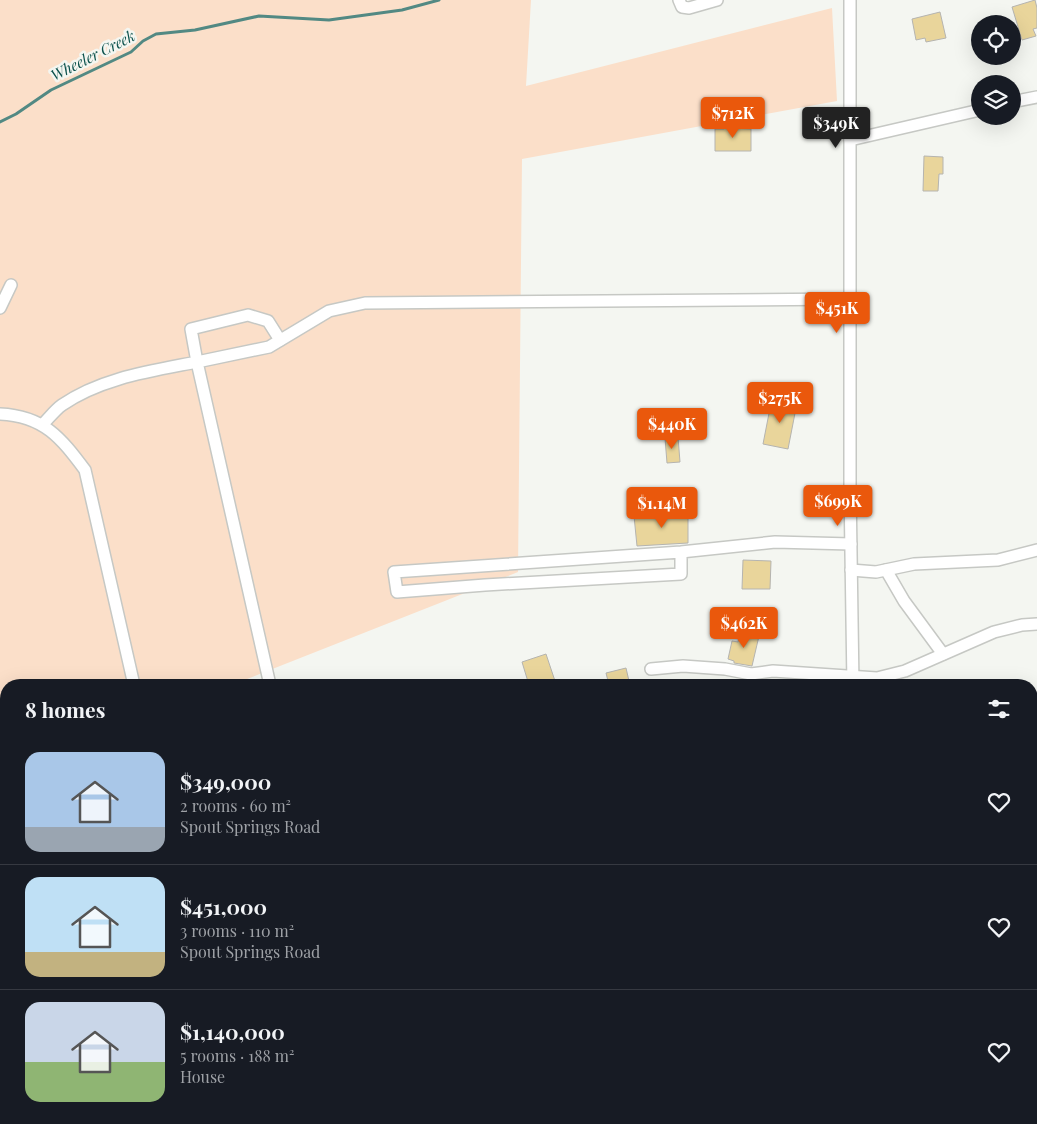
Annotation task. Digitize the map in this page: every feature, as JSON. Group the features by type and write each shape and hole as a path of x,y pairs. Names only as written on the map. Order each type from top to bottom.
{"street":[{"path":"679,0 682,7 689,8 717,0"},
{"path":"850,0 853,679"},
{"path":"1021,100 1037,96"},
{"path":"850,140 971,112"},
{"path":"0,308 11,284"},
{"path":"42,424 60,406 86,390 139,373 269,346 330,311 365,303 850,299"},
{"path":"269,679 191,329 248,315 268,320 280,340"},
{"path":"0,414 13,414 42,424 66,444 85,470 133,679"},
{"path":"681,552 681,574 397,592 394,572 681,552 775,542 851,544"},
{"path":"851,570 876,572 914,564 998,560 1037,550"},
{"path":"886,570 904,601 943,654"},
{"path":"869,679 905,671 994,632 1022,625 1037,624"},
{"path":"651,669 683,666 725,669 751,674 773,672 835,679"}],"shaded area":[{"path":"0,0 531,0 526,86 832,8 837,101 522,159 518,572 247,679 0,679"}],"building":[{"path":"1035,0 1037,28 1033,29 1036,36 1022,40 1021,15 1014,15 1012,7"},
{"path":"940,12 946,38 926,42 925,38 916,40 912,19"},
{"path":"724,124 733,124 733,128 751,129 751,151 715,151 715,129 724,129"},
{"path":"924,156 943,157 943,174 939,174 938,191 923,191"},
{"path":"772,398 797,403 788,449 763,444"},
{"path":"678,437 680,462 667,463 665,438"},
{"path":"688,512 688,543 637,546 634,516"},
{"path":"743,560 771,561 770,589 742,589"},
{"path":"740,632 759,636 752,666 734,663 734,661 728,659 732,641 738,642"},
{"path":"546,654 554,679 527,679 522,662"},
{"path":"626,668 629,679 608,679 606,673"}],"waterway":[{"name":"Wheeler Creek","path":"0,122 16,114 51,90 131,52 143,41 156,34 195,30 259,16 329,20 402,10 439,0"}]}
